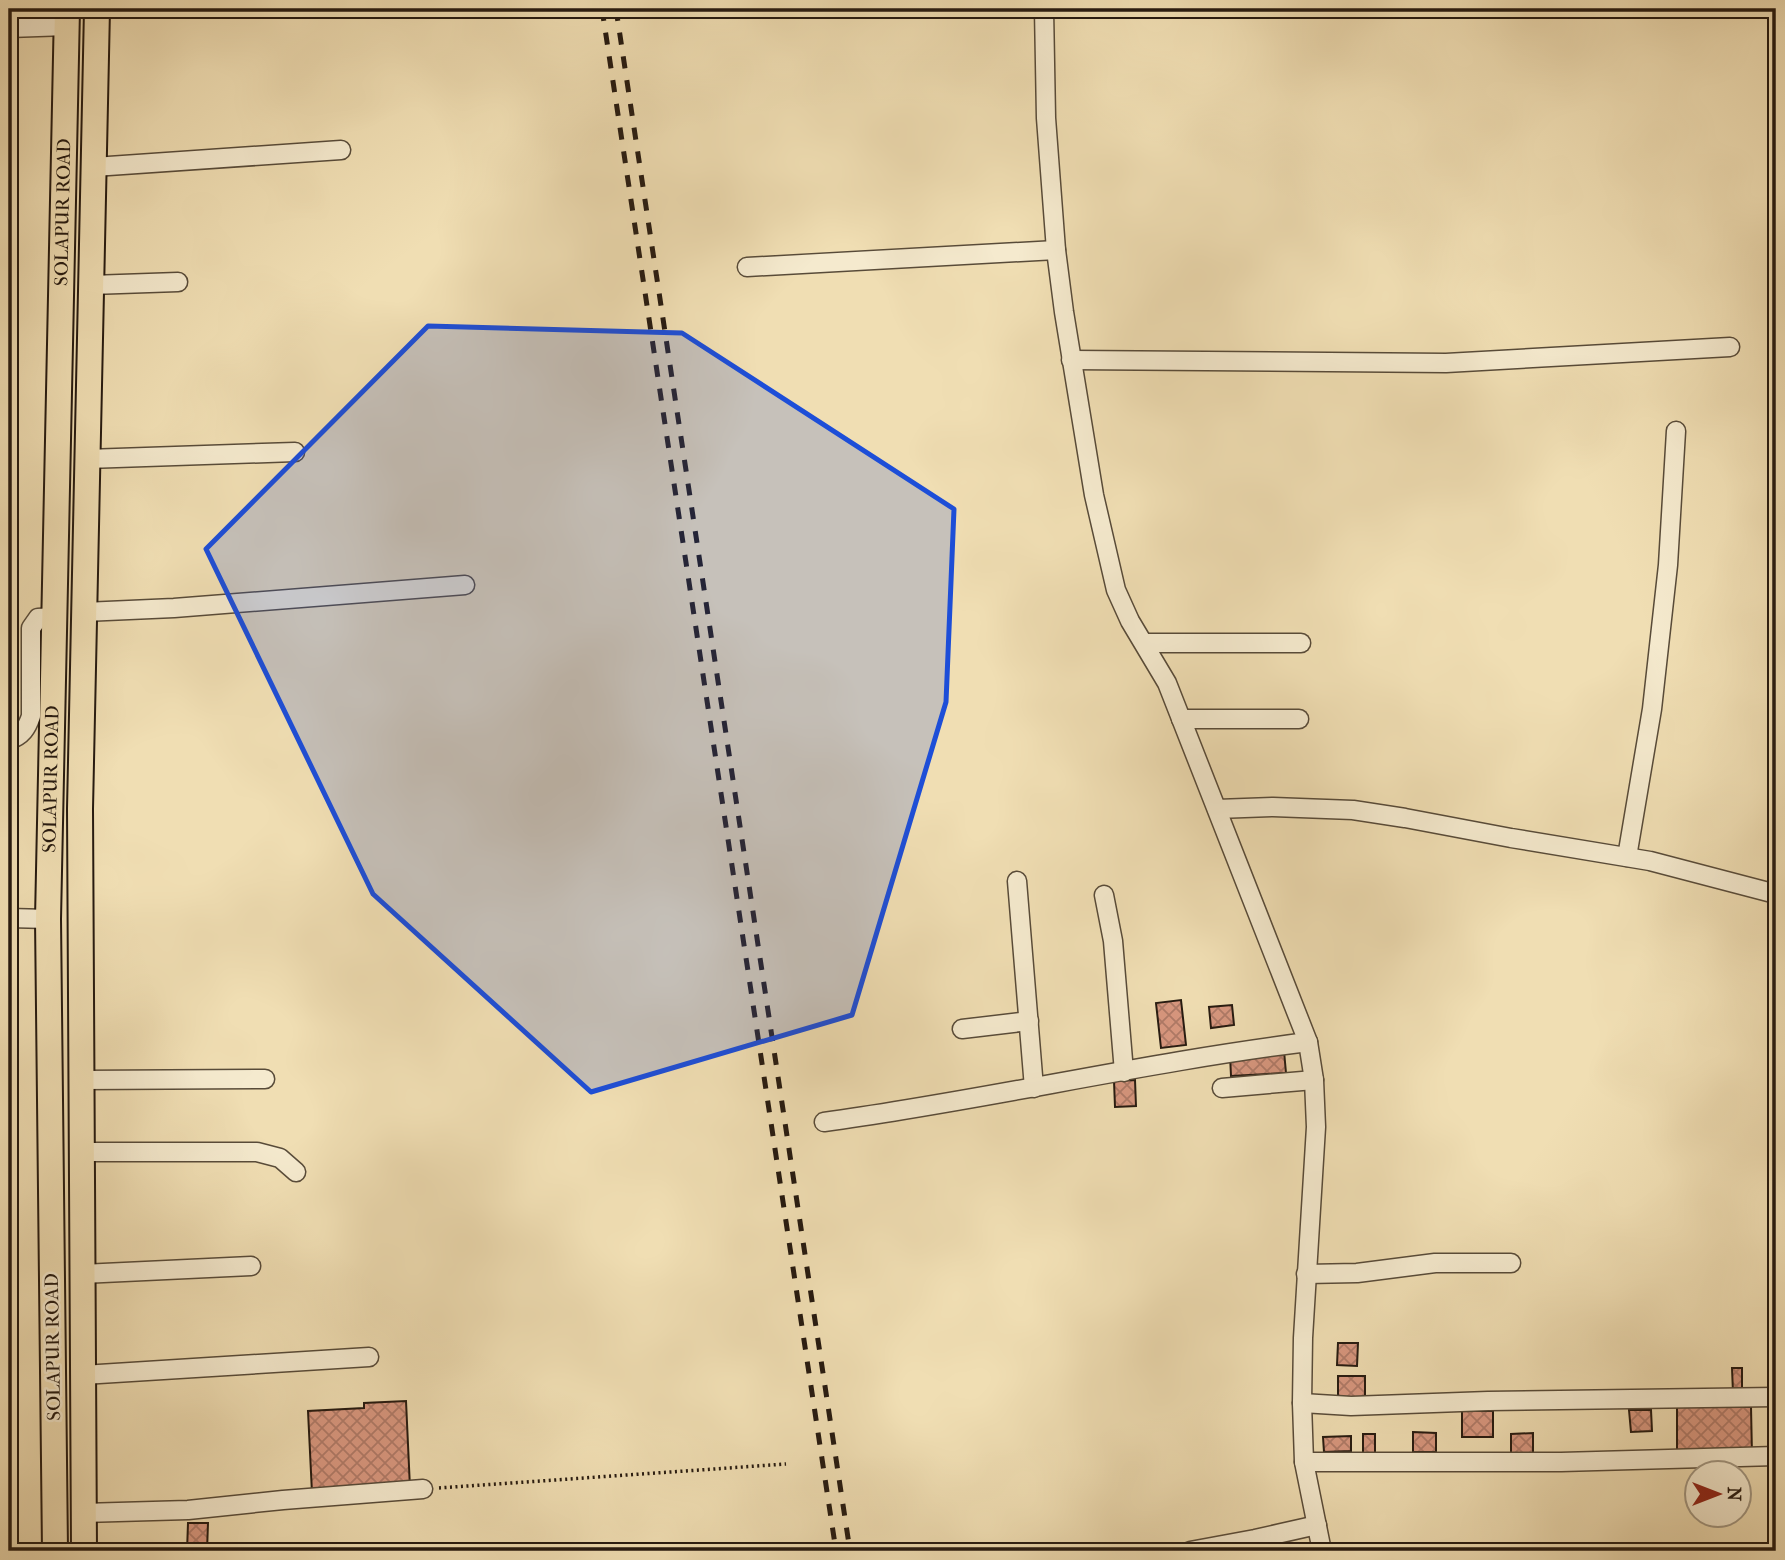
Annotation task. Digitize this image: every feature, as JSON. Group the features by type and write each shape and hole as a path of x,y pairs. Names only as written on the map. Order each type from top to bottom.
{"highway":[{"name":"SOLAPUR ROAD","path":"84,1551 80,809 97,9"},
{"name":"SOLAPUR ROAD","path":"55,1551 48,914 67,17"}],"street":[{"path":"1044,9 1046,118 1056,250 1094,495 1116,590 1130,621 1167,683 1308,1042 1314,1080 1316,1127 1306,1274 1302,1403 1304,1461 1322,1551"},
{"path":"9,28 67,17"},
{"path":"94,167 341,150"},
{"path":"747,267 1056,250"},
{"path":"91,285 178,282"},
{"path":"1071,360 1446,363 1730,347"},
{"path":"1627,857 1652,709 1668,565 1676,431"},
{"path":"87,459 295,453"},
{"path":"84,612 174,608 465,585"},
{"path":"9,740 16,738 27,727 31,716 31,628 38,618 54,617"},
{"path":"1145,643 1301,643"},
{"path":"1181,719 1299,719"},
{"path":"1217,809 1273,807 1353,810 1650,861 1776,894"},
{"path":"1017,881 1034,1088"},
{"path":"1104,895 1113,941 1124,1072"},
{"path":"9,918 48,914"},
{"path":"962,1029 1029,1021"},
{"path":"824,1122 1034,1088 1219,1054 1308,1042"},
{"path":"81,1080 265,1079"},
{"path":"1222,1088 1314,1080"},
{"path":"81,1152 257,1152 280,1158 296,1172"},
{"path":"1306,1274 1357,1273 1434,1263 1511,1263"},
{"path":"82,1274 251,1266"},
{"path":"83,1375 369,1357"},
{"path":"1302,1403 1350,1406 1776,1397"},
{"path":"1304,1461 1547,1462 1776,1457"},
{"path":"83,1513 188,1510 424,1489"},
{"path":"1190,1551 1317,1525"}],"path":[{"path":"424,1489 786,1464"}],"highlighted area":[{"path":"428,326 682,333 954,509 946,702 852,1015 591,1092 373,894 206,549"}],"building":[{"path":"1181,1000 1186,1045 1161,1048 1156,1003"},
{"path":"1232,1005 1234,1025 1211,1028 1209,1007"},
{"path":"1284,1051 1286,1073 1231,1076 1230,1055"},
{"path":"1135,1080 1136,1106 1115,1107 1114,1081"},
{"path":"1338,1343 1358,1343 1357,1366 1337,1365"},
{"path":"1732,1368 1742,1368 1742,1393 1733,1393"},
{"path":"1338,1376 1365,1376 1365,1397 1338,1397"},
{"path":"406,1401 410,1488 312,1493 308,1411 364,1408 364,1403"},
{"path":"1677,1407 1751,1407 1752,1455 1677,1456"},
{"path":"1629,1410 1651,1410 1652,1431 1631,1432"},
{"path":"1462,1411 1493,1411 1493,1437 1462,1437"},
{"path":"1413,1432 1436,1433 1436,1452 1413,1452"},
{"path":"1533,1433 1533,1456 1511,1456 1511,1434"},
{"path":"1363,1434 1375,1434 1375,1457 1363,1457"},
{"path":"1351,1436 1351,1451 1324,1452 1323,1437"},
{"path":"188,1523 208,1523 207,1551 187,1551"},
{"path":"1272,1547 1272,1551 1243,1551"}],"railway":[{"path":"602,9 836,1551"},
{"path":"616,9 850,1551"}]}
